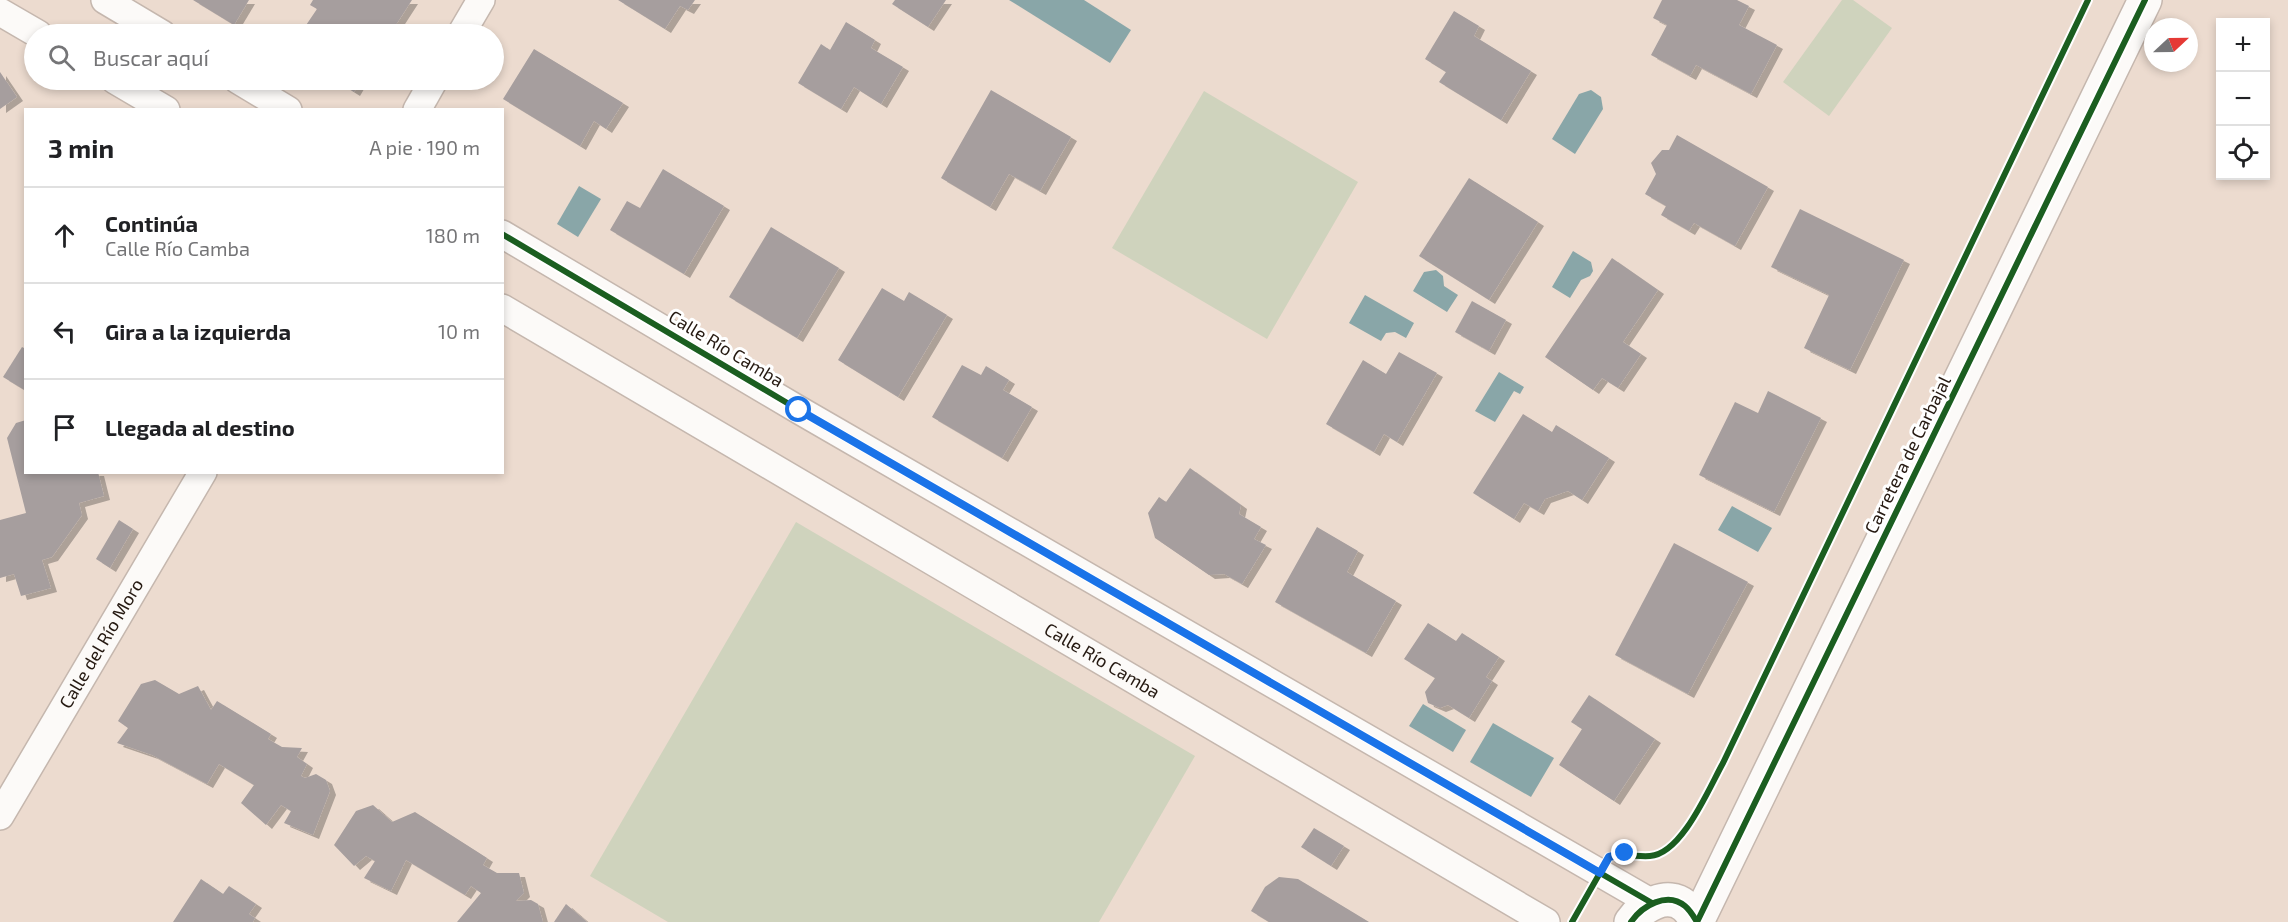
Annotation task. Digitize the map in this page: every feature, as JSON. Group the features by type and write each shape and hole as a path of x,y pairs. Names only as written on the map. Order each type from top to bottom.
{"street":[{"path":"105,0 145,24"},
{"path":"467,24 481,0"},
{"name":"Carretera de Carbajal","path":"1697,922 2145,0"},
{"path":"0,12 24,26"},
{"path":"132,90 163,108"},
{"path":"255,90 285,108"},
{"path":"418,108 428,90"},
{"name":"Calle Río Camba","path":"504,235 1641,913"},
{"name":"Calle Río Camba","path":"504,309 1546,922"},
{"name":"Calle del Río Moro","path":"0,816 202,474"},
{"path":"1641,913 1672,900 1686,906 1697,922"}],"green space":[{"path":"1842,0 1853,0 1892,28 1829,116 1783,82"},
{"path":"1204,91 1358,182 1267,339 1112,248"},
{"path":"796,522 1195,756 1099,922 668,922 590,876"}],"water":[{"path":"1009,0 1084,0 1131,30 1110,63"},
{"path":"1591,90 1601,97 1603,109 1575,154 1552,139 1579,94"},
{"path":"579,186 601,199 578,237 557,224"},
{"path":"1573,251 1591,262 1593,271 1590,276 1581,280 1570,298 1552,287"},
{"path":"1436,270 1443,276 1444,286 1458,295 1447,312 1413,291 1424,272"},
{"path":"1365,295 1414,323 1406,338 1395,332 1386,333 1381,341 1349,323"},
{"path":"1499,372 1524,387 1520,394 1514,391 1495,422 1475,411"},
{"path":"1732,506 1772,528 1758,552 1718,530"},
{"path":"1423,704 1466,730 1453,752 1409,726"},
{"path":"1493,723 1554,758 1531,797 1470,762"}],"building":[{"path":"193,0 249,0 235,24"},
{"path":"313,0 412,0 396,24 307,24 317,9 310,5"},
{"path":"618,0 695,0 688,10 680,6 665,29"},
{"path":"895,0 946,0 928,27 892,4"},
{"path":"1662,0 1737,0 1749,6 1739,25 1777,45 1751,94 1696,65 1690,76 1651,55 1667,25 1653,18"},
{"path":"1454,11 1479,26 1474,36 1531,71 1501,120 1439,82 1446,72 1425,59"},
{"path":"846,22 875,40 871,48 903,67 881,104 854,87 841,109 798,83 821,44 830,50"},
{"path":"534,49 623,103 606,129 594,121 580,146 503,99"},
{"path":"0,72 17,97 0,109"},
{"path":"991,90 1071,137 1040,191 1009,174 990,207 941,178"},
{"path":"1677,135 1768,187 1735,246 1694,223 1689,231 1661,215 1666,206 1645,194 1656,174 1651,163 1662,150 1669,150"},
{"path":"663,169 724,206 684,274 610,230 627,201 640,208"},
{"path":"1469,178 1538,222 1489,300 1419,256"},
{"path":"1800,209 1904,260 1850,370 1804,348 1829,295 1771,267"},
{"path":"771,227 839,268 797,338 729,297"},
{"path":"1612,258 1658,290 1623,342 1641,354 1618,388 1602,378 1593,390 1545,357"},
{"path":"882,288 904,301 909,292 947,315 898,397 838,360"},
{"path":"1472,301 1506,320 1489,351 1455,332"},
{"path":"22,347 24,348 24,390 3,377"},
{"path":"1399,352 1437,373 1397,442 1384,434 1374,452 1326,424 1363,360 1386,374"},
{"path":"962,365 981,375 986,366 1009,380 1003,390 1032,407 1002,458 932,417"},
{"path":"1768,391 1821,418 1774,512 1699,475 1735,402 1758,413"},
{"path":"1523,414 1552,432 1556,425 1609,458 1582,500 1568,491 1545,499 1538,511 1524,503 1514,519 1473,493"},
{"path":"24,421 24,474 98,474 104,496 79,503 82,515 52,557 42,560 51,588 21,596 14,574 0,578 0,520 26,513 7,438 16,423"},
{"path":"1190,468 1241,505 1239,514 1261,527 1254,539 1266,545 1242,584 1224,574 1209,575 1155,538 1148,513 1159,497 1166,502"},
{"path":"119,520 133,529 110,568 96,559"},
{"path":"1317,527 1358,551 1347,572 1396,601 1366,653 1275,602"},
{"path":"1674,543 1748,582 1688,694 1615,655"},
{"path":"1428,623 1456,641 1462,633 1499,657 1486,677 1492,681 1469,718 1448,705 1440,708 1428,703 1425,692 1435,678 1404,659"},
{"path":"155,680 179,694 198,686 211,710 217,701 271,734 268,739 282,747 302,748 297,757 307,764 301,776 305,778 316,774 326,780 330,791 313,835 284,823 291,811 281,805 266,825 241,803 254,785 219,764 207,784 152,755 117,743 128,728 118,721 141,684"},
{"path":"1589,695 1655,739 1614,801 1559,765 1582,729 1571,722"},
{"path":"373,805 392,822 415,812 487,858 483,865 497,873 519,873 524,893 516,901 531,900 538,904 543,922 457,922 481,893 471,886 465,895 406,860 391,891 364,878 375,861 366,856 354,866 334,845 356,811"},
{"path":"1314,828 1344,846 1331,866 1301,847"},
{"path":"1279,877 1298,879 1369,922 1269,922 1251,911 1265,887"},
{"path":"201,879 223,894 229,886 256,904 249,914 255,918 253,922 173,922"},
{"path":"566,904 587,922 554,922"}],"cycle path":[{"path":"1572,922 1609,857 1650,856 1662,852 1683,832 1702,803 2088,0"},
{"path":"1697,922 2145,0"},
{"path":"504,235 799,410 1652,903"},
{"path":"1631,922 1648,906 1663,900 1671,900 1685,906 1697,922"}],"route":[{"path":"799,410 1600,873 1609,857 1625,853"}]}
